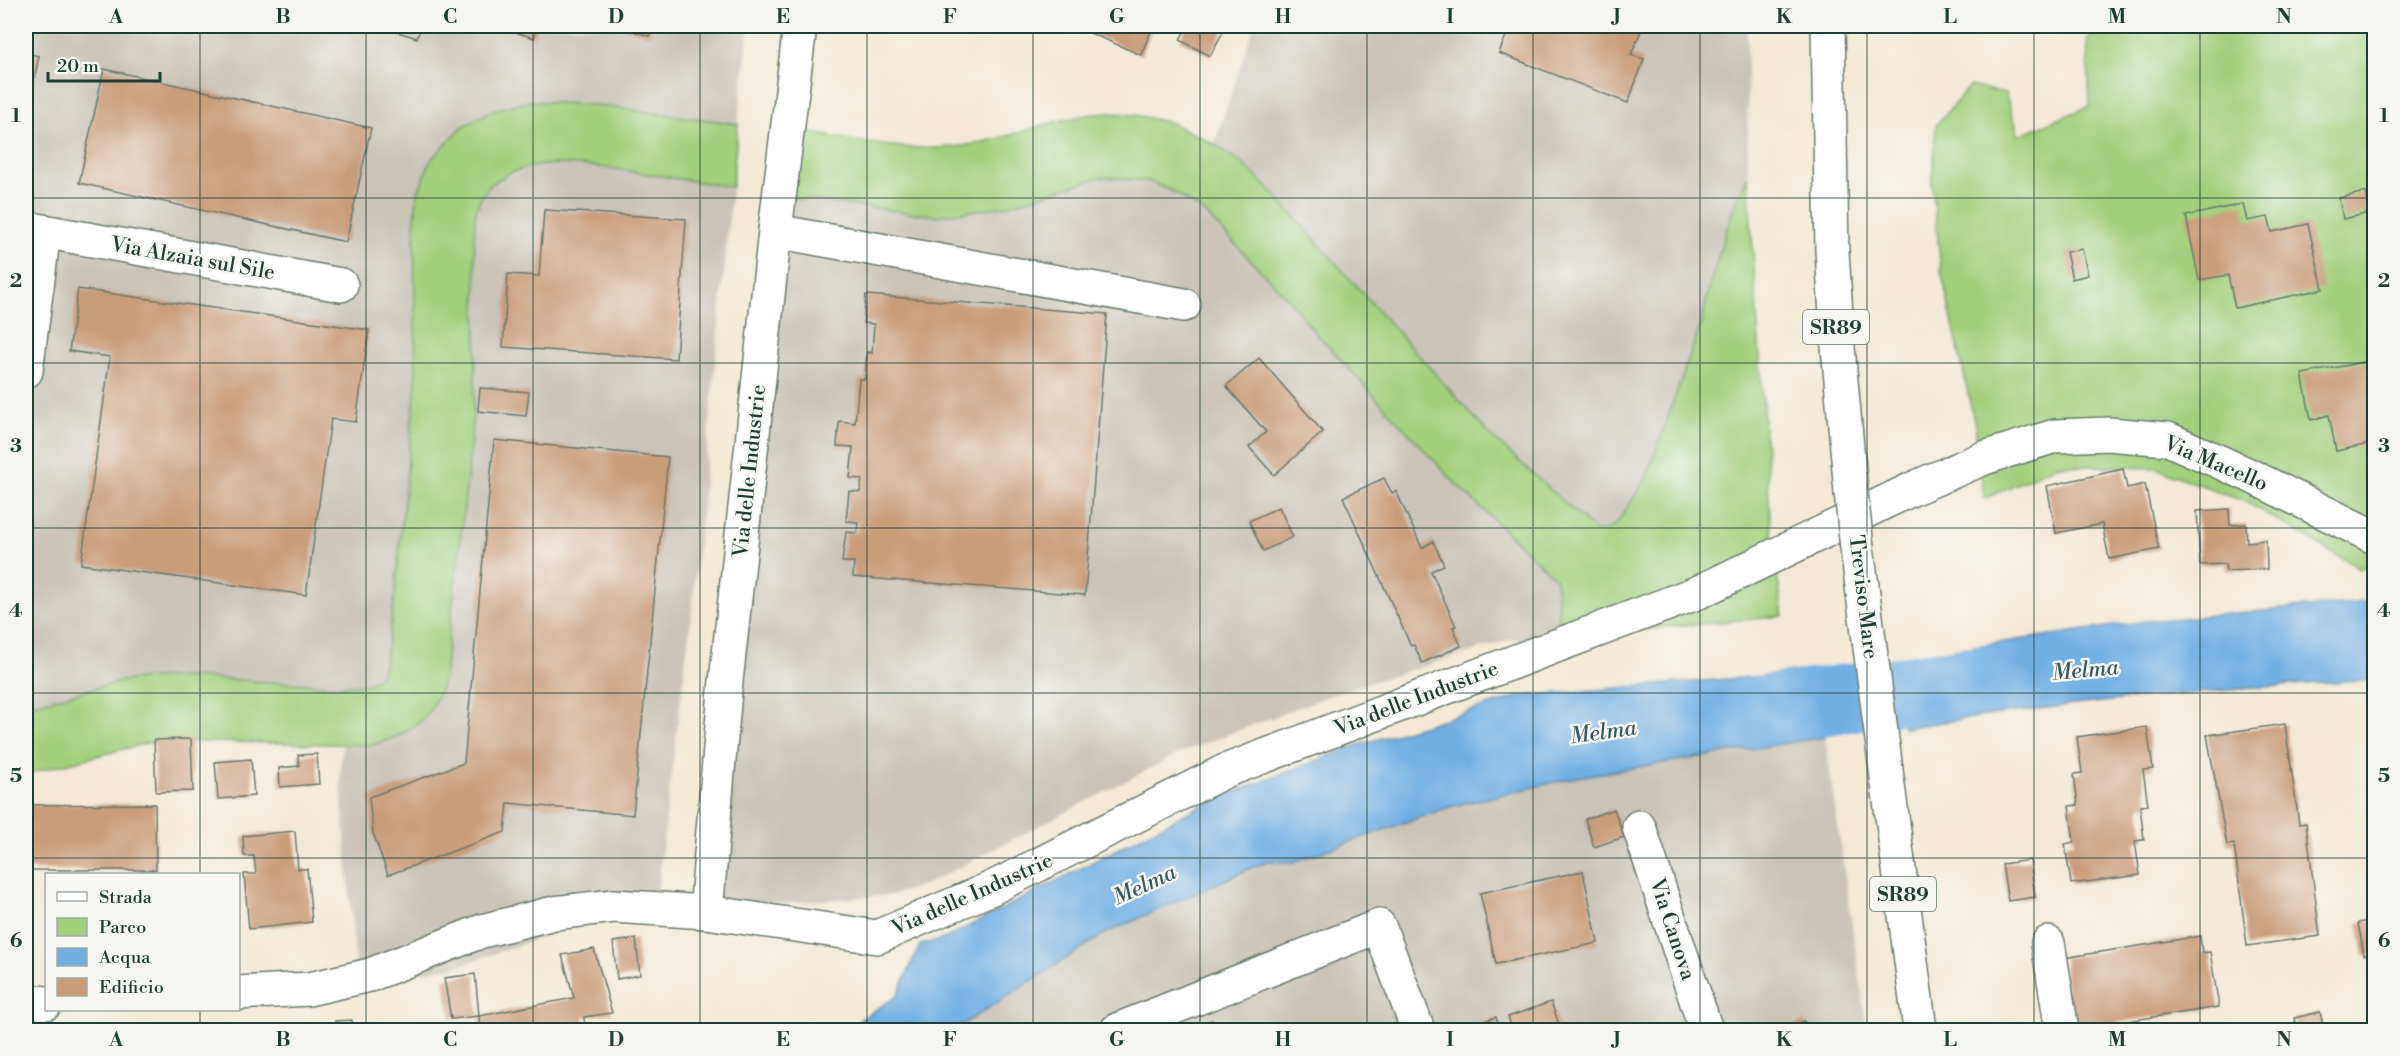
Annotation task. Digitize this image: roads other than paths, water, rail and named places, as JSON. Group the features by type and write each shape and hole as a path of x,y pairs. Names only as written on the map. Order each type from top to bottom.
{"main road":[{"name":"Via delle Industrie","path":"800,26 775,231 725,691 706,912 877,937 993,888 1225,771 1699,592 1912,489"},
{"name":"Treviso Mare","path":"1830,30 1829,162 1838,347 1851,492 1920,1030"},
{"name":"Via Alzaia sul Sile","path":"26,371 35,230 341,285"},
{"path":"775,231 1184,305"},
{"name":"Via Macello","path":"1912,489 1984,458 2055,436 2108,434 2168,439 2249,475 2374,537"},
{"name":"Via Canova","path":"1639,828 1707,1030"},
{"path":"240,993 309,989 370,975 482,931 554,913 614,906 706,912"},
{"path":"1117,1030 1379,926 1418,1030"},
{"path":"2048,943 2062,1030"},
{"path":"26,1001 45,1003"}],"water":[{"path":"2374,601 2374,679 2138,698 2020,711 1903,728 1896,681 1908,656 2147,621"},
{"path":"1799,671 1818,692 1825,737 1577,777 1449,807 1293,862 1267,861 1106,933 954,1030 844,1030 897,996 920,945 946,938 1204,804 1352,747 1520,696"}],"waterway":[{"name":"Melma","path":"1726,715 1991,678"}]}
